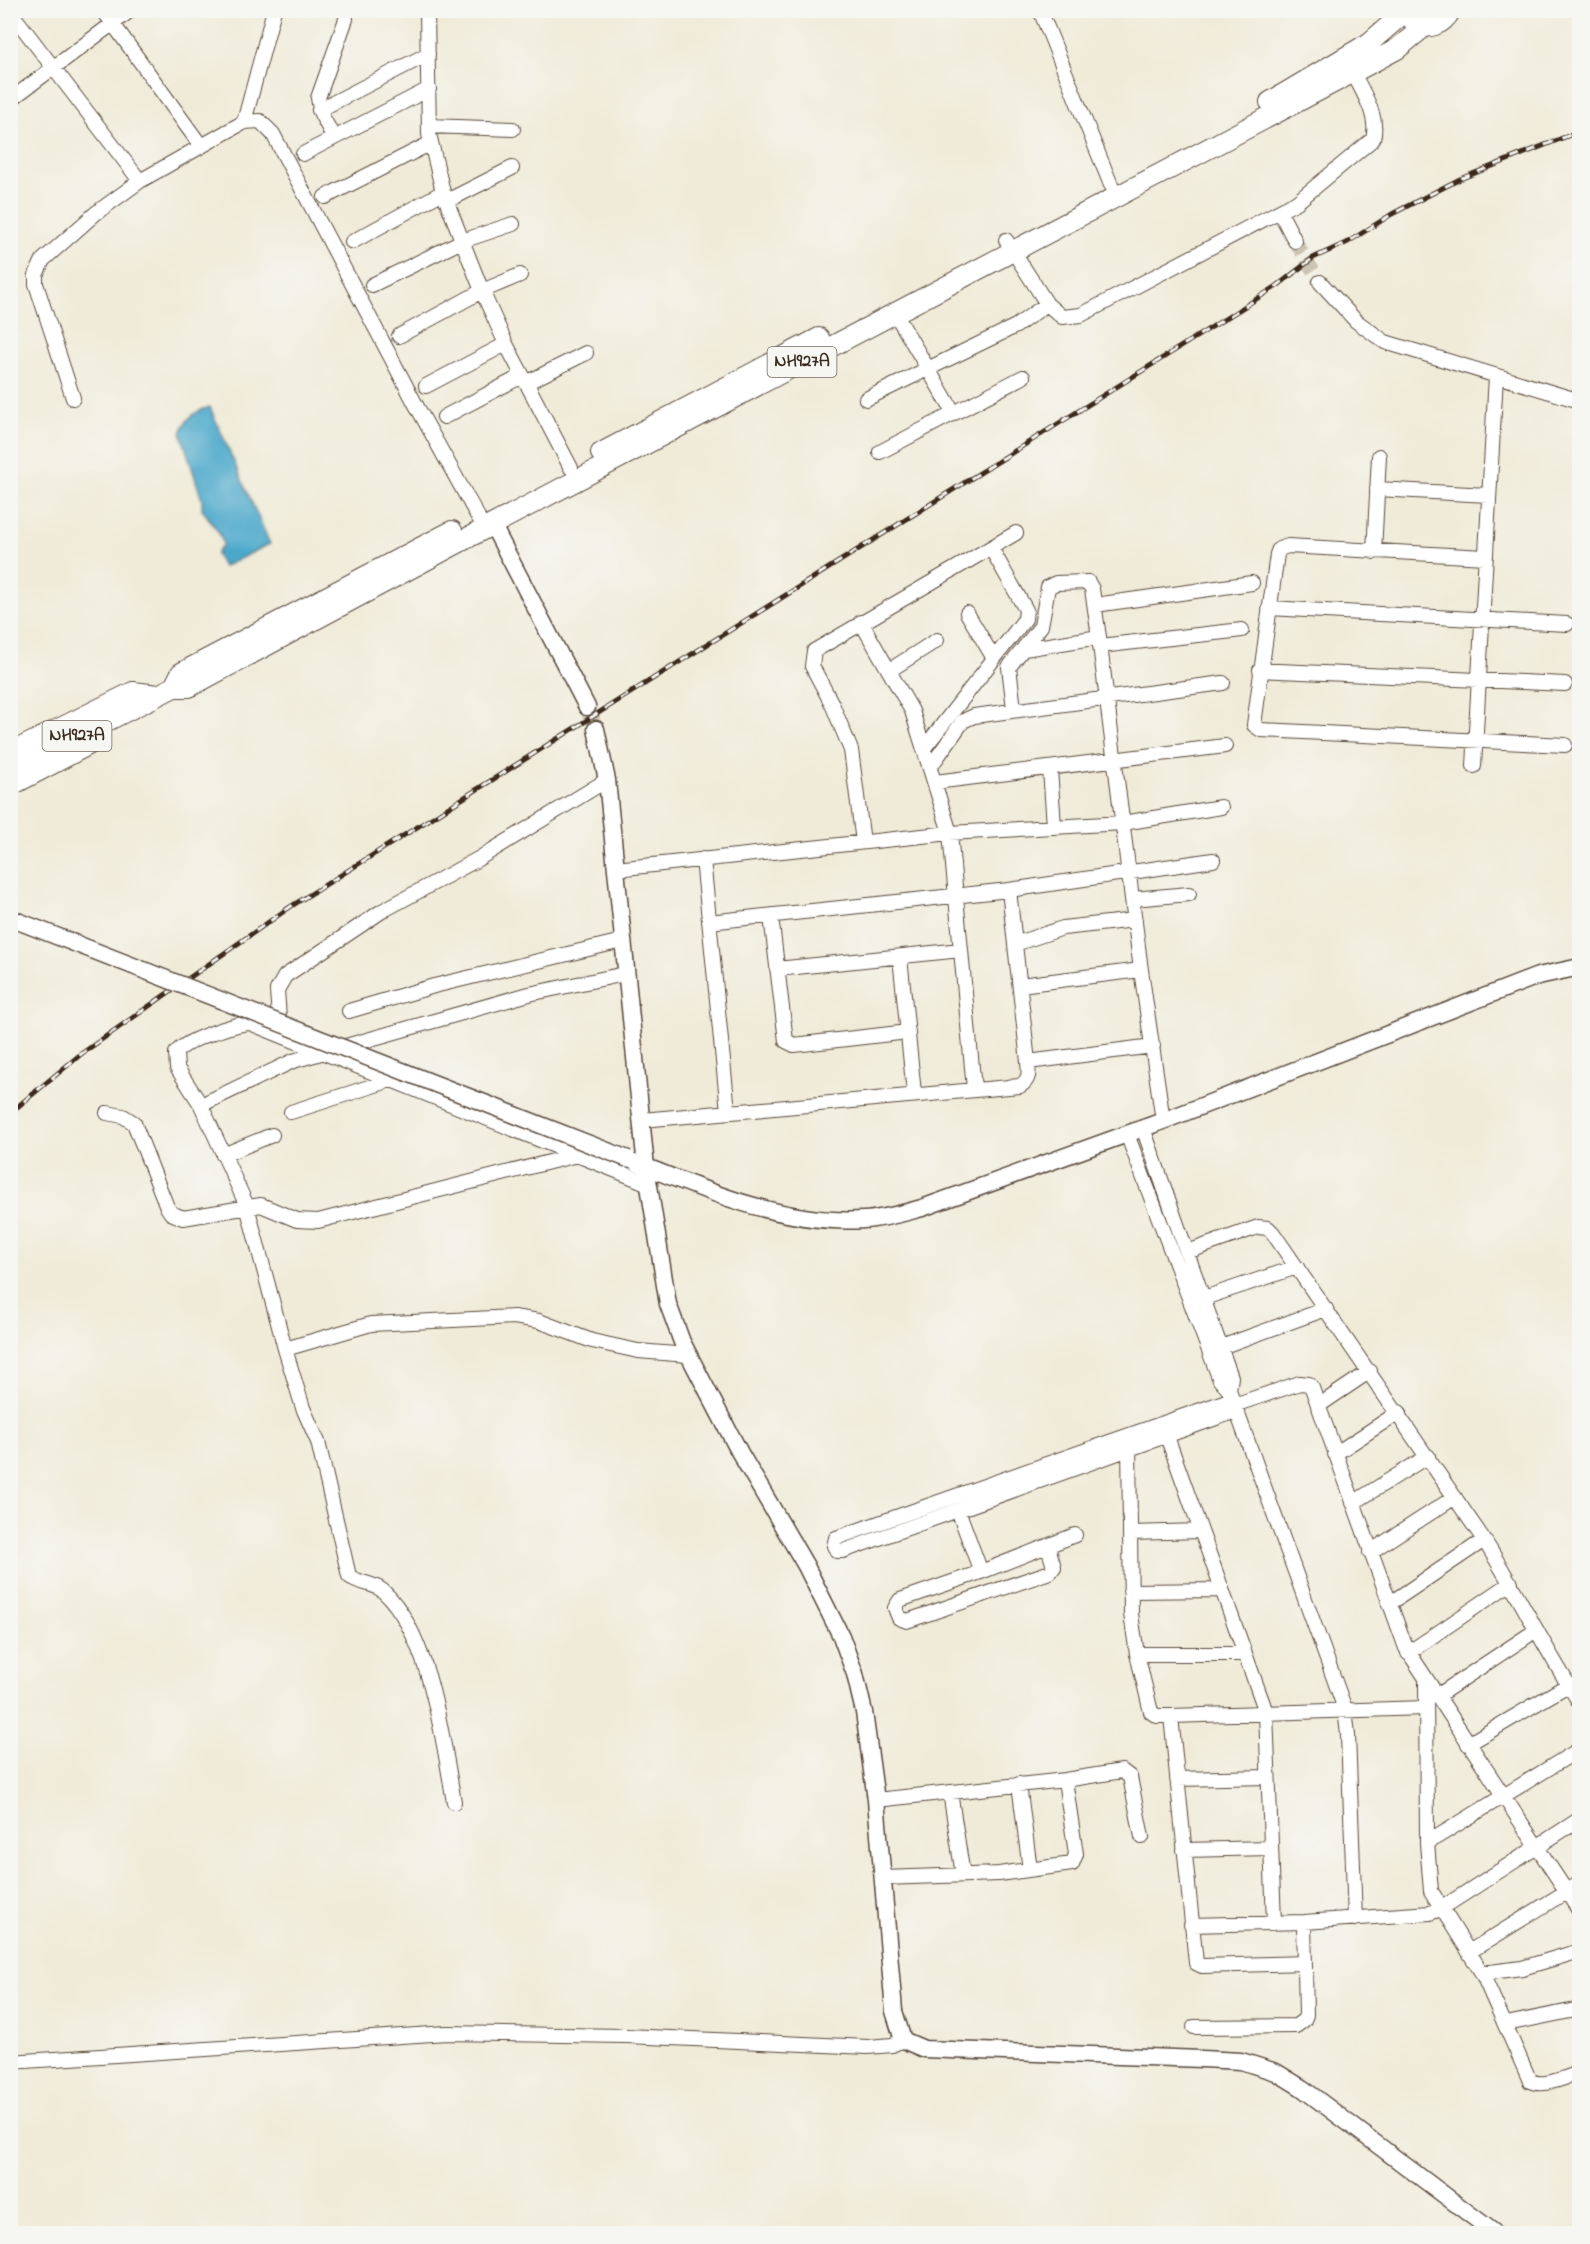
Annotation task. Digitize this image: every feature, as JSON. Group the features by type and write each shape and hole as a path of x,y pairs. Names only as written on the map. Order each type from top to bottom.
{"highway":[{"name":"NH927A","path":"485,521 571,468 1009,246 1350,65 1405,11 1417,24 1425,26 1441,23 1455,13"},
{"name":"NH927A","path":"10,770 158,695 181,673 895,314 1112,185 1350,65 1396,49 1425,26"},
{"path":"10,753 133,692 158,695 144,716 10,786"}],"main road":[{"path":"485,521 587,706"},
{"path":"596,729 607,780 646,1167 668,1304 688,1355 740,1453 806,1566 841,1636 864,1712 876,1800 894,2011 903,2040 924,2049 1202,2059 1241,2061 1260,2066 1302,2088 1496,2234"},
{"path":"10,918 646,1167 762,1208 803,1217 864,1220 922,1208 1163,1121 1538,976 1580,967"}],"street":[{"path":"103,10 201,146"},
{"path":"10,100 131,10"},
{"path":"244,122 274,10"},
{"path":"427,10 429,126 431,143 445,196 482,291 506,344 571,468"},
{"path":"1040,10 1112,185"},
{"path":"10,11 140,181"},
{"path":"333,136 320,110 318,98 346,19"},
{"path":"320,110 428,54"},
{"path":"1009,246 1047,304 1062,316 1081,315 1280,212 1297,202 1373,139 1376,128 1374,118 1350,65"},
{"path":"303,154 333,136 429,89"},
{"path":"73,398 36,284 36,275 43,260 96,213 140,181 244,122 260,121 273,134 416,405 485,521"},
{"path":"429,126 513,129"},
{"path":"325,197 431,143"},
{"path":"352,242 445,196 512,168"},
{"path":"1280,212 1295,241"},
{"path":"372,285 462,241 513,224"},
{"path":"399,336 482,291 520,275"},
{"path":"1320,282 1356,321 1385,342 1580,401"},
{"path":"866,399 1017,326 1047,304"},
{"path":"895,314 954,412"},
{"path":"426,386 506,344"},
{"path":"444,417 586,353"},
{"path":"1474,766 1496,376"},
{"path":"880,452 1023,377"},
{"path":"1374,552 1379,456"},
{"path":"1377,489 1488,495"},
{"path":"863,842 851,750 811,662 814,651 1016,533"},
{"path":"1485,557 1288,546 1280,549 1276,554 1254,725 1261,730 1565,745"},
{"path":"926,747 993,657 1025,619 1026,613 991,548"},
{"path":"1014,709 1009,667 1043,621 1046,592 1051,585 1088,582 1095,605 1141,970 1163,1121"},
{"path":"1095,605 1252,583"},
{"path":"1269,608 1568,624"},
{"path":"967,613 993,657"},
{"path":"861,622 912,711 926,747 950,833 974,1089"},
{"path":"1024,649 1242,630"},
{"path":"890,670 937,640"},
{"path":"1260,670 1565,684"},
{"path":"931,766 968,718 1014,709 1223,683"},
{"path":"935,782 1225,746"},
{"path":"1050,769 1054,826"},
{"path":"280,1035 277,990 285,976 382,910 478,859 607,780"},
{"path":"616,869 950,833 1123,823 1221,807"},
{"path":"703,860 728,1111"},
{"path":"709,922 957,897 1213,860"},
{"path":"642,1120 914,1093 1020,1086 1028,1080 1028,1062 1009,890"},
{"path":"1133,899 1189,894"},
{"path":"771,916 784,1037 790,1044 908,1032"},
{"path":"1015,944 1063,928 1135,920"},
{"path":"349,1011 434,986 622,941"},
{"path":"777,969 961,950"},
{"path":"900,957 914,1093"},
{"path":"1020,985 1141,970"},
{"path":"201,1105 293,1061 529,994 625,974"},
{"path":"454,1802 441,1727 416,1642 406,1620 382,1590 349,1576 318,1443 303,1408 285,1349 247,1206 201,1105 177,1068 176,1053 180,1047 244,1024 324,1052 649,1184"},
{"path":"1028,1062 1153,1046"},
{"path":"291,1112 392,1080"},
{"path":"107,1113 123,1116 134,1123 171,1213 183,1218 261,1205 297,1220 318,1221 577,1155"},
{"path":"1143,1128 1231,1377 1233,1401"},
{"path":"1127,1134 1220,1380 1233,1401 1345,1709 1355,1919"},
{"path":"223,1155 272,1135"},
{"path":"1187,1252 1264,1226 1273,1233 1399,1412 1484,1540 1511,1583 1534,1631 1580,1703"},
{"path":"1204,1298 1297,1268"},
{"path":"1221,1347 1326,1309"},
{"path":"285,1349 371,1324 514,1317 539,1321 592,1341 638,1351 688,1355"},
{"path":"1318,1406 1370,1371"},
{"path":"1129,1442 958,1510 843,1551 837,1551 834,1546 836,1538 1165,1430 1233,1401 1300,1383 1311,1388 1408,1653 1580,1912"},
{"path":"1335,1454 1399,1412"},
{"path":"1165,1430 1266,1712 1274,1923"},
{"path":"1129,1442 1130,1591 1137,1654 1151,1712 1156,1716 1172,1716 1426,1708"},
{"path":"1353,1503 1428,1456"},
{"path":"1370,1552 1455,1497"},
{"path":"958,1510 981,1572"},
{"path":"1131,1533 1200,1531"},
{"path":"1048,1547 1054,1567 1050,1572 907,1621 899,1618 895,1608 900,1600 981,1572 1075,1535"},
{"path":"1389,1604 1484,1540"},
{"path":"1408,1653 1511,1583"},
{"path":"1130,1591 1221,1590"},
{"path":"1437,1696 1534,1631"},
{"path":"1137,1654 1245,1654"},
{"path":"1426,1679 1427,1843 1431,1891 1482,1973 1530,2081 1538,2084 1546,2083 1580,2073"},
{"path":"1468,1744 1568,1685"},
{"path":"1172,1716 1195,1960 1199,1965 1305,1963"},
{"path":"1427,1843 1580,1749"},
{"path":"876,1800 1065,1780 1114,1770 1126,1772 1130,1777 1142,1837"},
{"path":"1177,1779 1268,1777"},
{"path":"883,1878 1030,1870 1075,1862 1076,1854 1065,1780"},
{"path":"1019,1785 1030,1870"},
{"path":"950,1792 963,1875"},
{"path":"1191,1925 1417,1916 1442,1908 1580,1819"},
{"path":"1184,1850 1271,1848"},
{"path":"1469,1952 1580,1883"},
{"path":"1194,2027 1296,2026 1301,2023 1306,2015 1305,1922"},
{"path":"1482,1973 1528,1966 1580,1951"},
{"path":"1506,2024 1580,2009"},
{"path":"10,2062 447,2033 626,2036 868,2047 892,2045 903,2040"}],"water":[{"path":"210,407 270,544 223,567 216,554 223,544 219,533 202,509 202,500 181,433 185,423 192,416"}],"tunnel":[{"path":"1295,241 1320,282"},
{"path":"587,707 596,729"}],"railway":[{"path":"10,1113 81,1054 290,907 1277,286 1313,258 1348,242 1392,214 1460,179 1580,131"}]}
